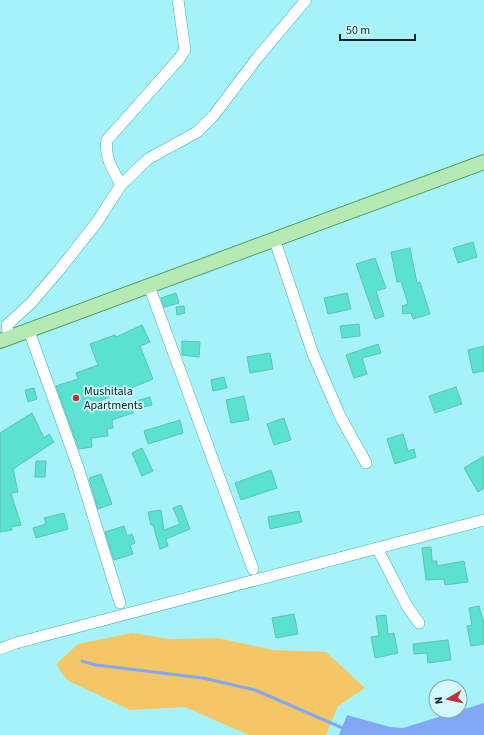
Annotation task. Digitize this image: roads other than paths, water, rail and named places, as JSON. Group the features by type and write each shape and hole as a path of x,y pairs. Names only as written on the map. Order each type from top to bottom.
{"main road":[{"path":"4,339 275,241 484,162"}],"street":[{"path":"121,185 108,159 105,148 107,140 179,59 185,50 178,0"},
{"path":"4,339 7,325 31,303 60,269 97,222 121,185 148,159 197,132 210,119 306,0"},
{"path":"275,241 313,354 340,416 366,464"},
{"path":"149,286 253,569"},
{"path":"29,331 78,467 120,602"},
{"path":"0,649 16,643 484,520"},
{"path":"377,548 407,606 419,623"}],"water":[{"path":"484,703 484,735 339,735 347,715 390,727 403,728 432,719 468,719 468,708"}],"waterway":[{"path":"82,661 96,665 203,678 255,690 345,729"}],"place":[{"name":"Mushitala Apartments","path":"76,398"}]}
